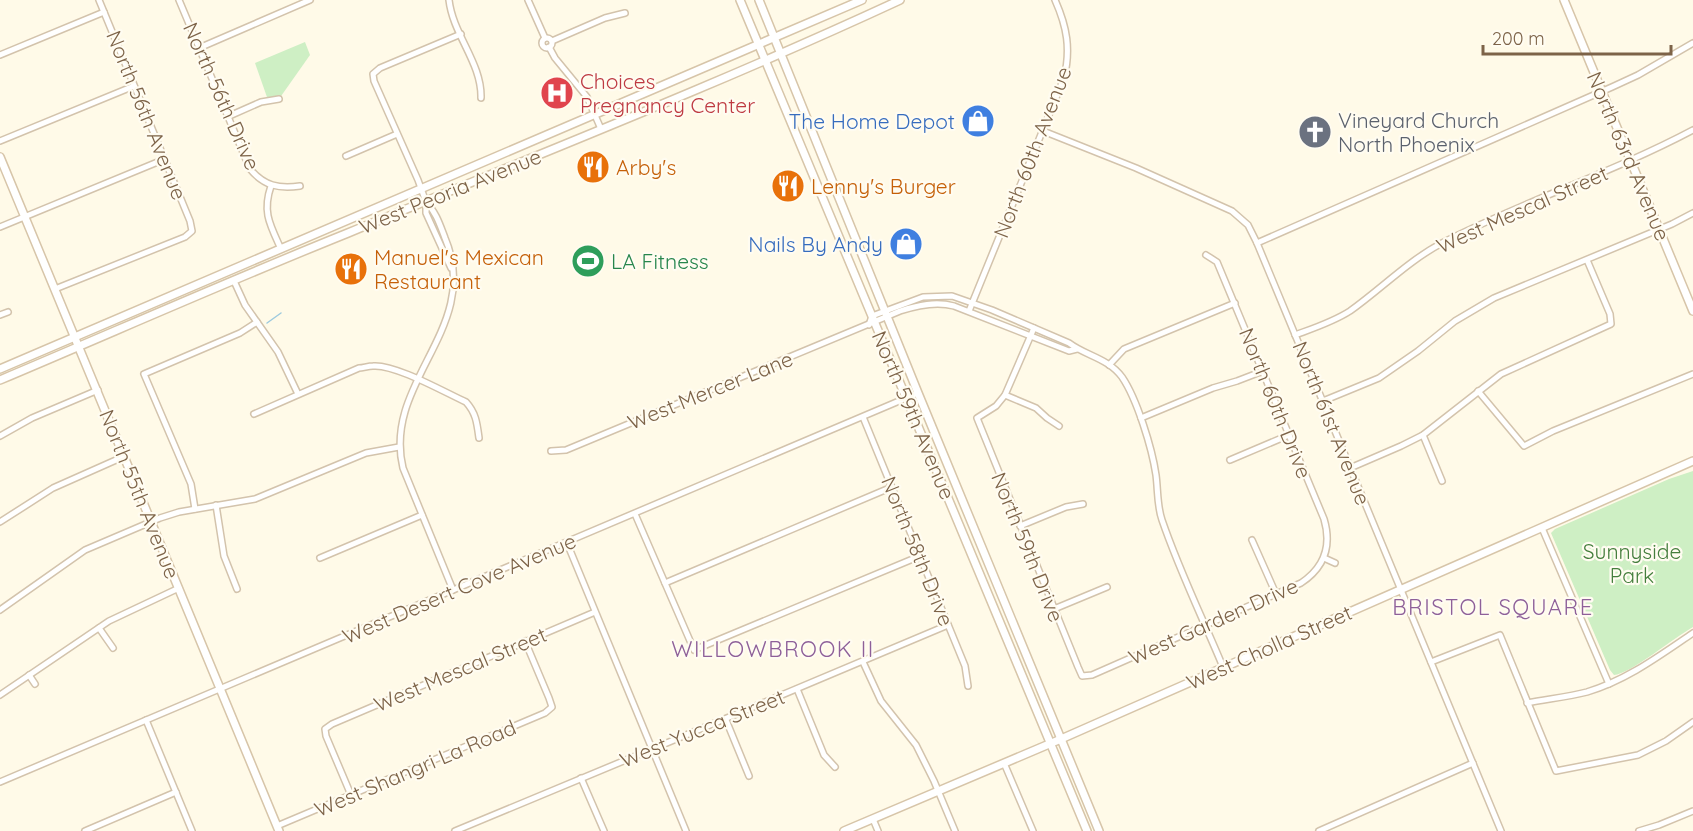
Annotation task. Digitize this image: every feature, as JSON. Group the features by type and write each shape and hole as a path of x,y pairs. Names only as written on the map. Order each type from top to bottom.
{"main road":[{"name":"North 59th Avenue","path":"740,0 872,321 908,398 1087,831"},
{"name":"North 59th Avenue","path":"759,0 918,393 1100,831"},
{"name":"West Peoria Avenue","path":"0,369 862,0"},
{"name":"West Peoria Avenue","path":"0,380 601,129 899,0"},
{"name":"North 63rd Avenue","path":"1564,0 1693,311"},
{"name":"North 55th Avenue","path":"0,157 278,828"},
{"name":"West Cholla Street","path":"844,831 1061,740 1693,460"}],"street":[{"name":"North 56th Avenue","path":"55,289 184,237 192,231 190,221 99,0"},
{"name":"North 56th Drive","path":"179,0 250,169 258,179 272,186 288,188 300,186"},
{"path":"199,48 310,0"},
{"path":"449,0 451,13 479,77 481,98"},
{"path":"528,0 545,38"},
{"name":"North 60th Avenue","path":"969,311 1064,78 1068,58 1067,33 1055,0"},
{"path":"0,55 104,12"},
{"path":"549,47 552,41 605,18 625,14"},
{"path":"453,590 402,468 399,447 403,412 450,312 454,293 454,273 426,213 426,202 373,74 380,68 461,34"},
{"path":"545,38 552,41"},
{"path":"545,38 542,42 543,46 549,47 583,90 601,129"},
{"path":"1257,243 1638,75 1693,43"},
{"path":"0,141 135,86"},
{"path":"228,117 261,102 279,99"},
{"name":"West Mescal Street","path":"1296,335 1328,323 1349,311 1439,245 1492,218 1630,161 1693,129"},
{"name":"North 61st Avenue","path":"1043,131 1136,168 1232,211 1248,225 1296,335 1501,831"},
{"path":"346,156 397,134"},
{"path":"0,227 165,159"},
{"name":"North 56th Drive","path":"272,186 267,201 267,214 281,249"},
{"path":"1323,401 1379,378 1418,351 1455,321 1494,298 1693,213"},
{"name":"North 60th Drive","path":"1206,255 1217,262 1324,519 1328,542 1324,558"},
{"path":"1350,468 1423,435 1501,374 1611,324 1610,314 1587,260"},
{"path":"234,281 245,305 278,352 298,394"},
{"name":"West Mercer Lane","path":"551,451 566,450 872,321 913,300 952,296 972,302"},
{"path":"972,302 1095,356 1123,378 1141,418 1151,449 1161,518 1223,668"},
{"name":"West Mercer Lane","path":"886,314 939,303 969,311"},
{"path":"1109,365 1124,350 1134,345 1235,303"},
{"path":"969,311 1069,351 1077,349"},
{"path":"0,315 8,312"},
{"path":"195,509 190,484 144,374 240,333 257,322"},
{"path":"1034,328 1005,395 1036,408 1059,426"},
{"path":"254,414 359,368 374,365 388,367 466,402 473,409 477,419 479,438"},
{"path":"1141,418 1213,388 1263,371"},
{"path":"1478,392 1524,446 1553,431 1693,374"},
{"path":"0,436 32,417 98,390"},
{"name":"West Desert Cove Avenue","path":"0,782 918,393"},
{"name":"North 59th Drive","path":"1005,395 996,405 977,418 1082,676"},
{"name":"North 58th Drive","path":"863,417 964,666 968,686"},
{"path":"1230,460 1289,435"},
{"path":"1423,435 1442,481"},
{"path":"0,610 85,550 152,522 179,512 255,499 366,453 399,447"},
{"path":"0,522 53,488 125,456"},
{"path":"665,583 892,487"},
{"path":"1020,526 1066,507 1083,504"},
{"path":"216,505 224,556 237,589"},
{"path":"635,514 694,650 920,556"},
{"path":"320,558 422,515"},
{"path":"1542,528 1610,684"},
{"path":"1252,540 1276,594"},
{"path":"567,543 687,831"},
{"path":"1324,558 1335,563"},
{"name":"West Garden Drive","path":"1082,676 1092,675 1309,578 1324,558"},
{"path":"1054,609 1107,587"},
{"path":"0,695 122,613 179,588"},
{"name":"West Mescal Street","path":"351,795 325,729 332,724 595,612"},
{"name":"West Yucca Street","path":"455,831 948,626"},
{"path":"99,628 113,648"},
{"path":"1527,702 1586,692 1610,684 1635,672 1693,633"},
{"path":"1431,662 1500,635 1556,771 1638,755 1666,741 1693,722"},
{"name":"West Shangri La Road","path":"278,828 552,707 525,641"},
{"path":"863,662 881,701 916,745 955,831"},
{"path":"29,675 35,684"},
{"path":"797,689 824,754 835,767"},
{"path":"146,720 192,831"},
{"path":"726,720 749,776"},
{"path":"1004,763 1033,831"},
{"path":"1319,831 1473,763"},
{"path":"581,778 604,831"},
{"path":"85,831 176,792"},
{"path":"1639,831 1693,811"},
{"path":"873,819 878,831"}],"green space":[{"path":"305,42 310,55 279,99 268,100 255,63"},
{"name":"Sunnyside Park","path":"1693,471 1693,627 1641,662 1614,675 1551,533 1555,529 1669,479"}],"waterway":[{"path":"267,323 281,313"}],"place":[{"name":"Choices Pregnancy Center","path":"557,93"},
{"name":"The Home Depot","path":"978,121"},
{"name":"Vineyard Church North Phoenix","path":"1315,132"},
{"name":"Arby's","path":"593,167"},
{"name":"Lenny's Burger","path":"788,186"},
{"name":"Nails By Andy","path":"906,244"},
{"name":"LA Fitness","path":"588,261"},
{"name":"Manuel's Mexican Restaurant","path":"351,269"}],"district":[{"name":"BRISTOL SQUARE","path":"1493,607"},
{"name":"WILLOWBROOK II","path":"773,649"}]}
